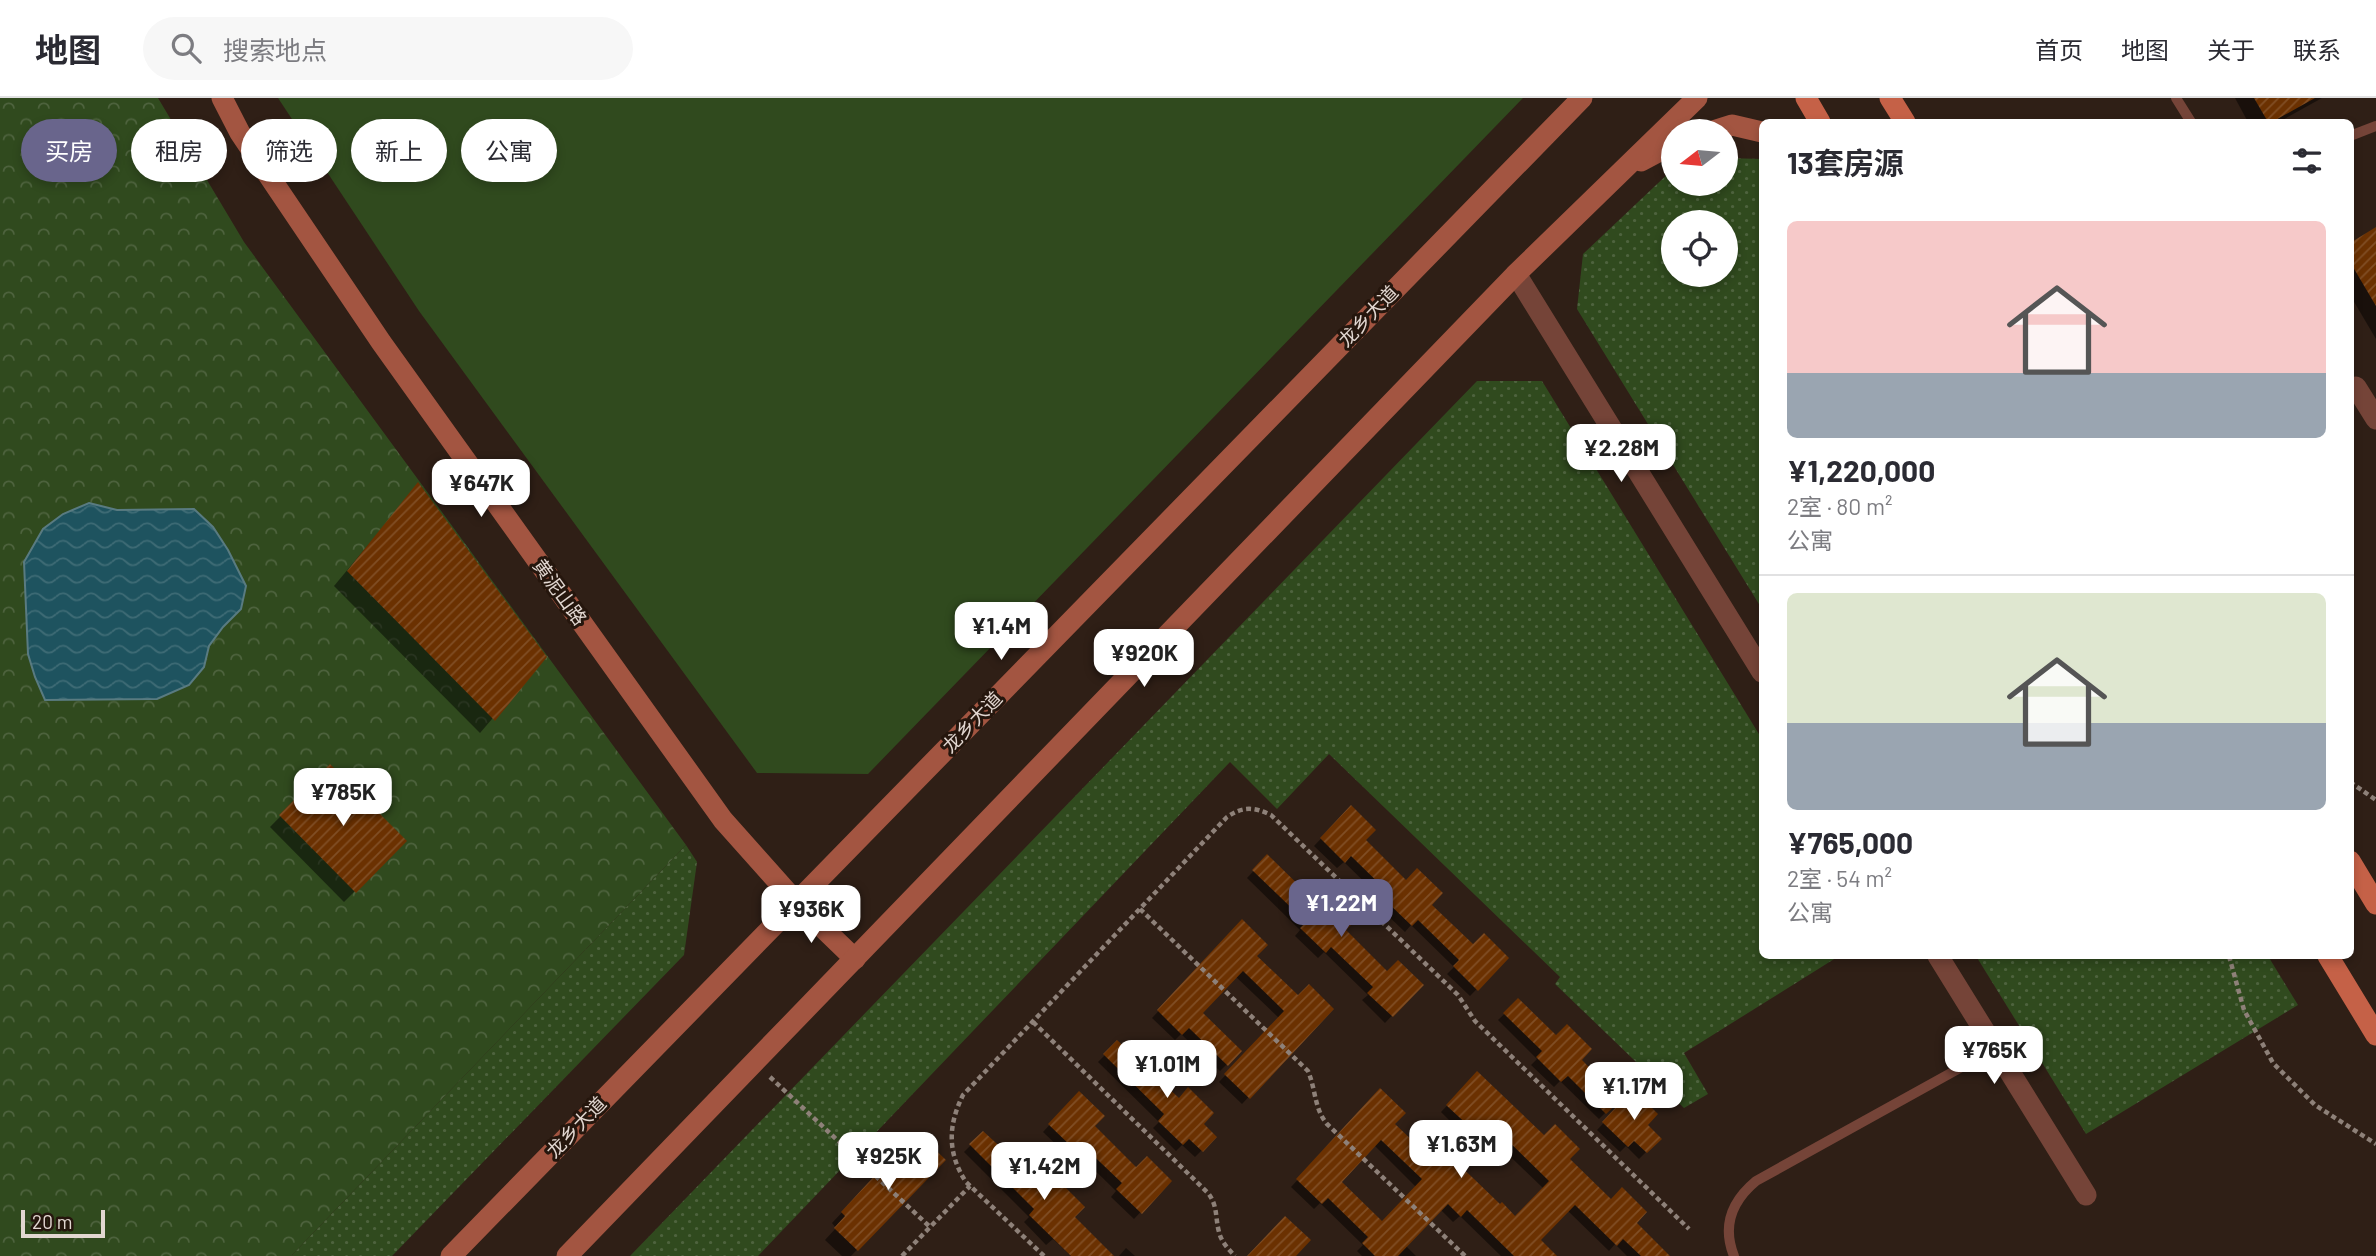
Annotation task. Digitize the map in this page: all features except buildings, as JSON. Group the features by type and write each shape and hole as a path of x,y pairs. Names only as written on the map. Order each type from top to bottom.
{"main road":[{"name":"黄泥山路","path":"222,98 240,133 380,342 723,820 796,902 855,959"},
{"name":"龙乡大道","path":"451,1256 1582,98"},
{"path":"567,1256 1516,274 1697,98"},
{"path":"1806,98 1818,119"},
{"path":"1890,98 1903,119"},
{"path":"1738,126 1759,131"},
{"path":"1620,171 1661,150"},
{"path":"2354,868 2376,904"},
{"path":"2330,959 2376,1035"}],"street":[{"path":"1516,274 1759,667"},
{"path":"2354,388 2356,387 2376,419"},
{"path":"1940,959 2086,1195"}],"lane":[{"path":"2176,98 2189,119"},
{"path":"2354,134 2376,126"},
{"path":"1734,1256 1728,1228 1730,1214 1743,1192 1756,1181 1996,1048"}],"path":[{"path":"2354,785 2376,800"},
{"path":"1044,1256 970,1186 959,1172 954,1160 950,1131 957,1107 963,1095 1227,817 1246,807 1271,815 1458,995 1475,1021 1689,1228"},
{"path":"1140,909 1308,1071 1315,1089 1316,1107 1327,1124 1465,1256"},
{"path":"2230,959 2244,1010 2273,1063 2315,1105 2376,1144"},
{"path":"1033,1022 1208,1193 1214,1201 1218,1231 1235,1256"},
{"path":"755,1064 930,1227"},
{"path":"902,1256 970,1186"}],"green space":[{"path":"0,98 158,98 171,119 131,119 131,182 208,182 244,242 686,845 291,1256 0,1256"},
{"path":"278,98 1523,98 868,774 757,773 419,311 334,182 337,182 337,119 292,119"},
{"path":"1738,158 1759,159 1759,604 1577,309 1583,254 1661,180 1661,196 1738,196"},
{"path":"1477,381 1542,381 1759,734 1759,959 1834,959 1684,1053 1708,1094 1684,1108 1555,984 1560,977 1329,754 1277,809 1230,762 758,1256 630,1256"},
{"path":"686,845 697,862 684,955 392,1256 291,1256"},
{"path":"1978,959 2270,959 2298,1005 2086,1134"}],"water":[{"path":"89,503 117,510 194,509 213,527 228,550 246,586 241,609 209,646 204,667 189,685 157,699 45,700 28,654 24,562 43,529 63,514"}]}
